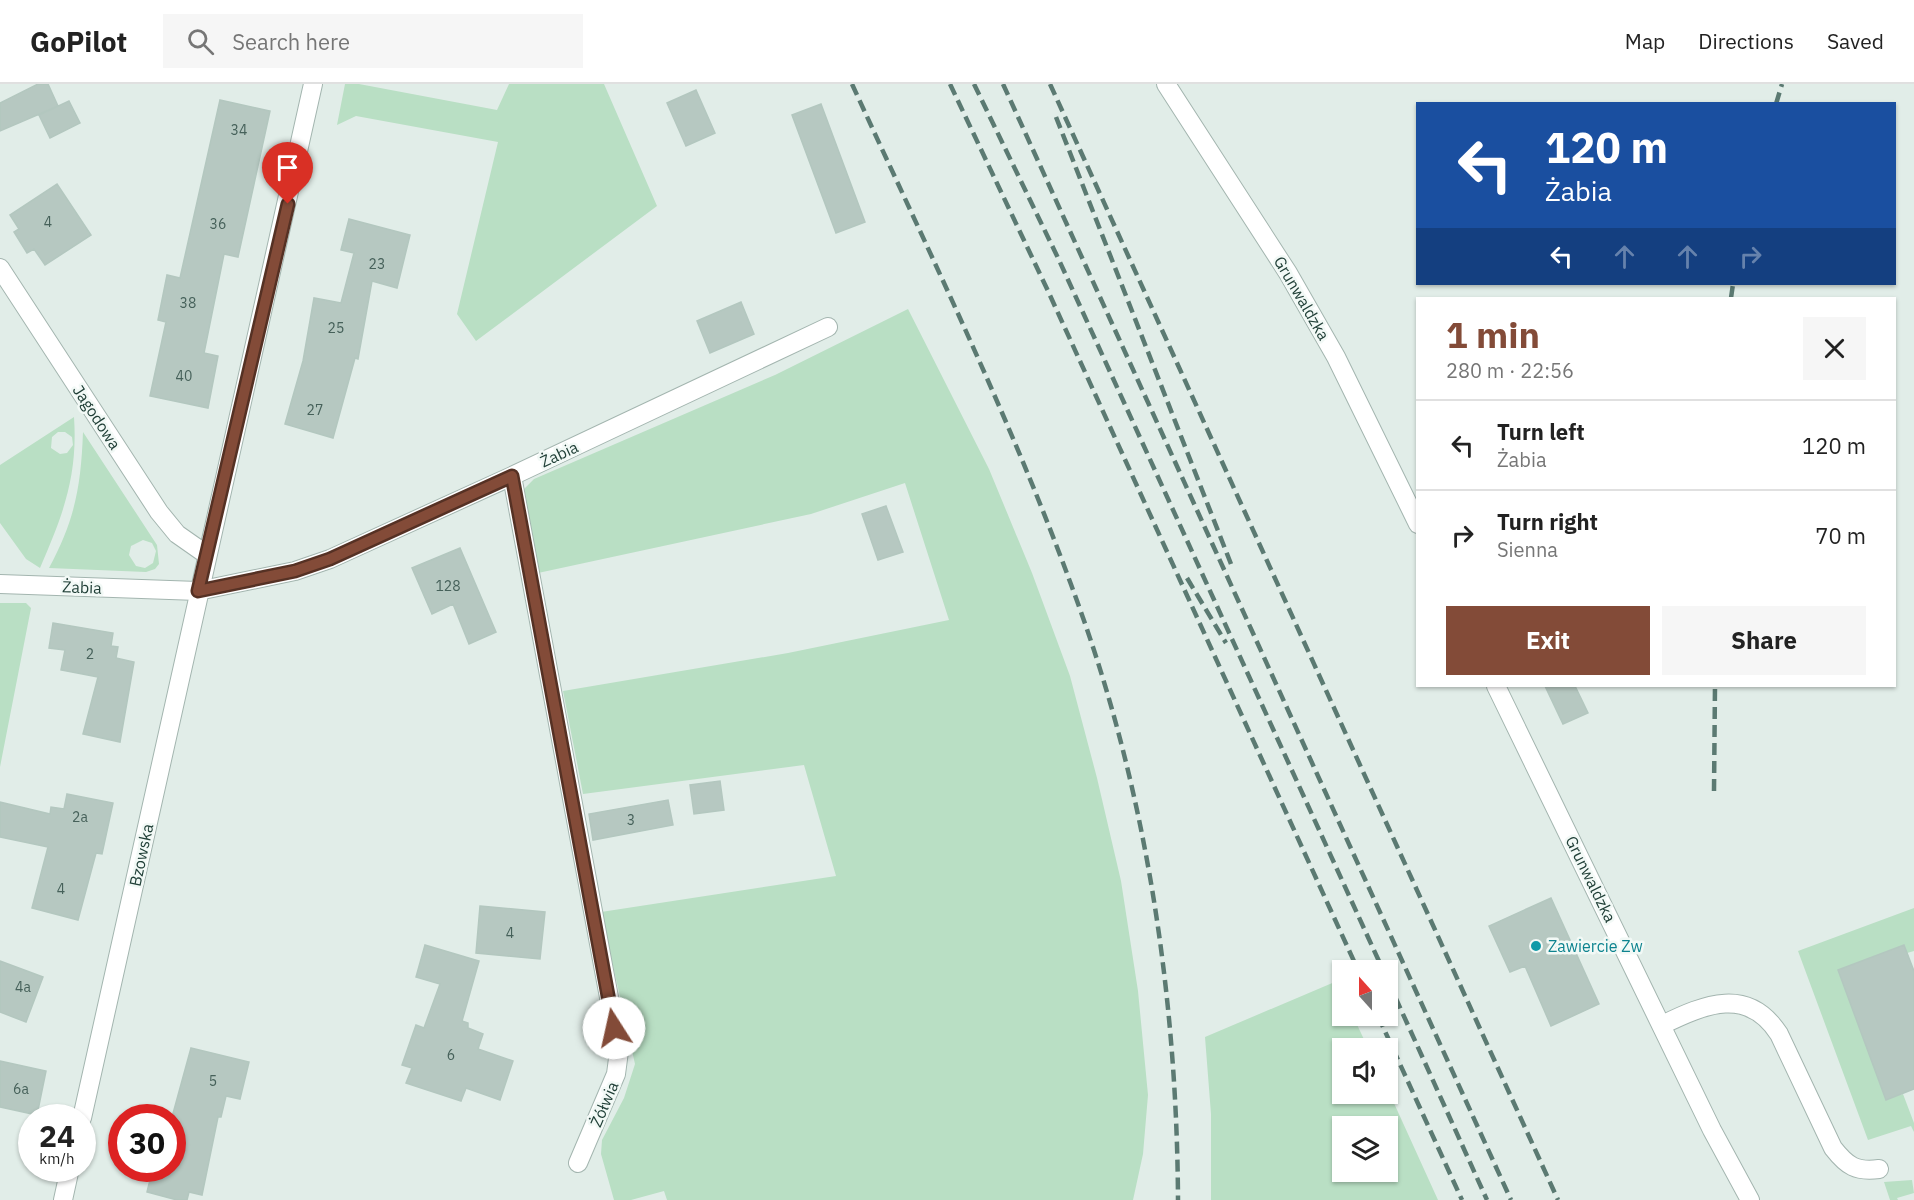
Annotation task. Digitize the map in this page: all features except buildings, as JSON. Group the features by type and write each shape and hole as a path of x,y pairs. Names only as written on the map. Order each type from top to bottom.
{"street":[{"name":"Bzowska","path":"85,1104 198,591 314,84"},
{"name":"Grunwaldzka","path":"1166,84 1294,283 1336,357 1416,520"},
{"name":"Jagodowa","path":"0,268 159,512 177,534 207,555"},
{"name":"Żabia","path":"0,584 198,591 295,571 330,559 512,476 828,327"},
{"name":"Żółwia","path":"512,476 619,1051 616,1074 578,1163"},
{"name":"Grunwaldzka","path":"1496,687 1712,1130 1750,1200"},
{"path":"1662,1025 1707,1006 1743,1004 1754,1008 1772,1023 1779,1034 1833,1148 1840,1157 1856,1168 1863,1171 1879,1169"},
{"path":"63,1200 67,1182"}],"green space":[{"path":"345,84 359,84 497,110 509,84 604,84 657,206 476,341 457,314 498,142 356,116 337,125"},
{"path":"908,309 989,469 1032,573 1070,676 1097,778 1121,881 1138,991 1148,1095 1143,1154 1133,1200 667,1200 664,1191 631,1200 614,1200 601,1154 602,1140 624,1098 635,1064 601,912 836,876 804,765 583,794 563,691 788,653 949,620 905,483 811,514 538,573 524,489 534,479 775,375"},
{"path":"74,417 74,458 67,495 56,530 40,568 26,559 0,523 0,465","holes":["58,432 65,432 72,437 73,445 67,453 60,454 51,448 52,437"]},
{"path":"83,432 157,545 159,564 155,569 146,572 49,568 71,518","holes":["143,540 152,543 156,551 153,563 145,568 136,566 129,555 131,546"]},
{"path":"0,603 26,603 31,608 0,767"},
{"path":"1914,908 1914,951 1907,953 1904,945 1838,970 1886,1099 1903,1094 1914,1123 1914,1132 1911,1126 1868,1140 1798,951"},
{"path":"1332,983 1332,1026 1358,1026 1363,1038 1332,1038 1332,1104 1394,1104 1438,1200 1211,1200 1211,1114 1205,1037"},
{"path":"1912,1180 1914,1193 1897,1198 1898,1200 1890,1200 1884,1182"}],"railway":[{"path":"852,84 1002,413 1057,547 1105,685 1125,757 1141,830 1165,977 1172,1052 1178,1200"},
{"path":"950,84 1048,291 1353,960"},
{"path":"974,84 1059,260 1378,960"},
{"path":"1003,84 1511,1200"},
{"path":"1050,84 1558,1200"},
{"path":"1777,102 1782,84"},
{"path":"1056,117 1231,564"},
{"path":"1731,297 1733,285"},
{"path":"1187,578 1226,643"},
{"path":"1714,791 1715,687"},
{"path":"1398,1003 1487,1200"},
{"path":"1383,1026 1462,1200"}],"place":[{"name":"Zawiercie Zw","path":"1536,946"}],"route":[{"path":"288,204 198,591 295,571 330,559 512,476 614,1028"}]}
